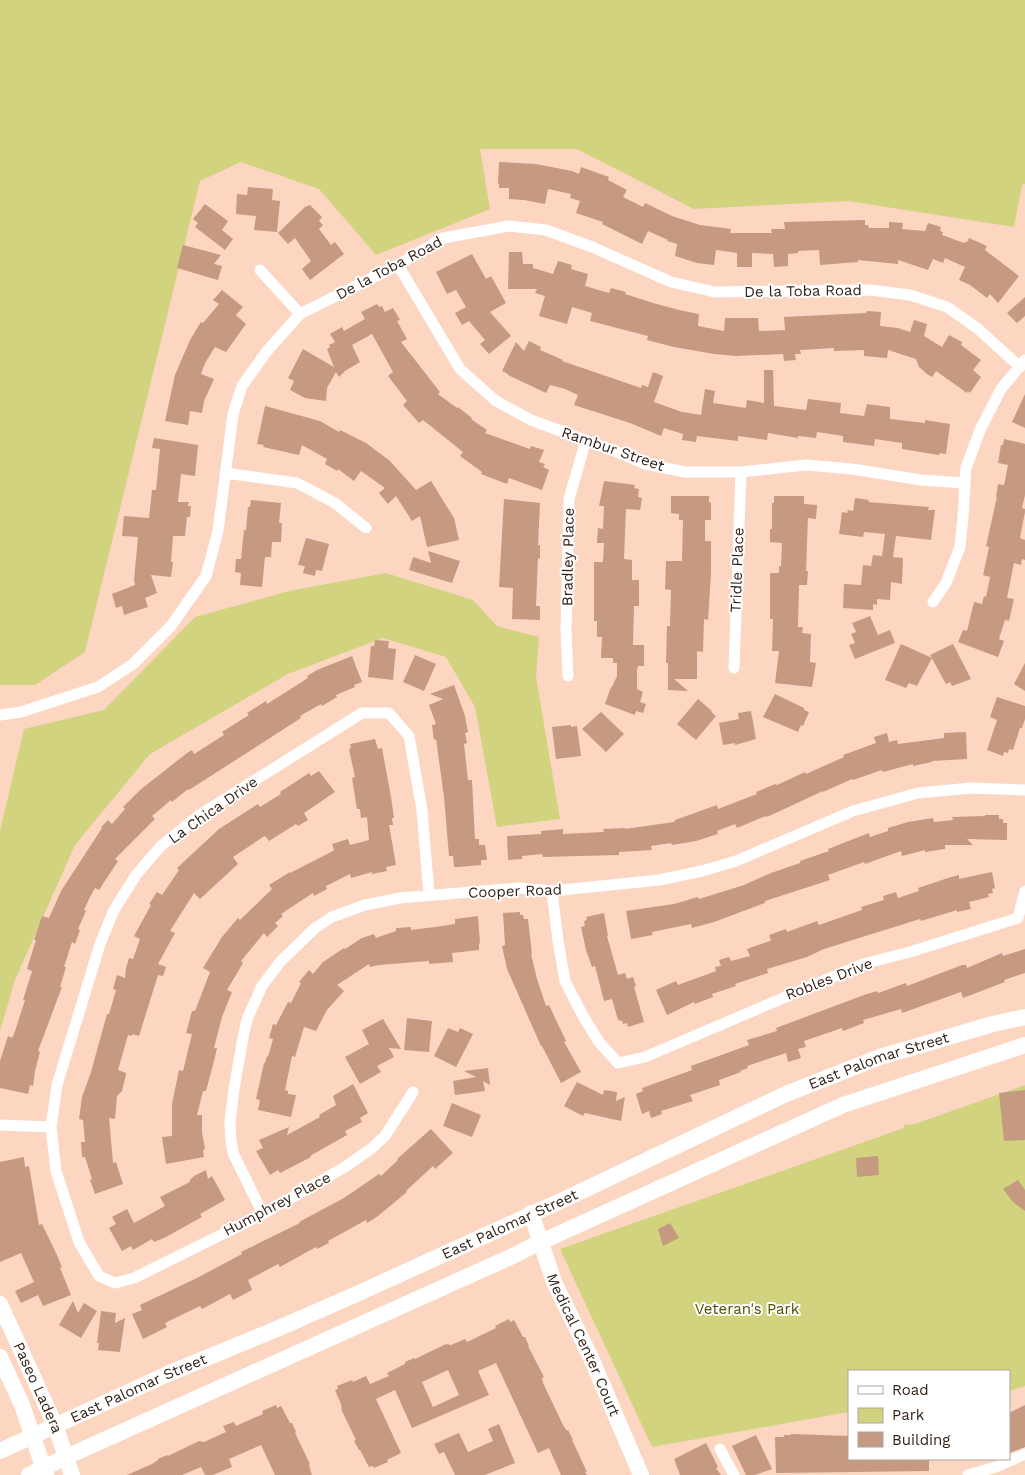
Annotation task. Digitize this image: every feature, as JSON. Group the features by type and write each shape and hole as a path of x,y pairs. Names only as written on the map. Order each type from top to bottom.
{"main road":[{"name":"East Palomar Street","path":"0,1451 170,1373 350,1297 794,1090 880,1057 993,1024 1025,1017"},
{"name":"East Palomar Street","path":"39,1472 66,1457 843,1106 1025,1045"},
{"name":"Medical Center Court","path":"531,1213 554,1282 591,1358 641,1475"},
{"name":"Paseo Ladera","path":"0,1304 55,1425 72,1475"},
{"name":"Paseo Ladera","path":"0,1357 34,1435 39,1472"}],"street":[{"name":"De la Toba Road","path":"0,715 21,712 98,687 132,664 171,626 206,576 218,531 233,414 242,386 267,351 300,314 398,266 443,238 509,226 546,230 592,247 671,282 710,292 870,290 910,295 947,307 1022,363"},
{"name":"Rambur Street","path":"398,266 460,369 481,388 502,404 531,420 645,464 685,472 741,472 806,465 852,469 921,480 964,483"},
{"path":"260,270 300,314"},
{"path":"933,602 946,583 960,547 966,468 980,430 1001,389 1022,363"},
{"name":"Bradley Place","path":"568,676 566,630 569,499 586,440"},
{"name":"Tridle Place","path":"734,668 741,472"},
{"path":"225,473 297,483 335,503 366,528"},
{"name":"La Chica Drive","path":"115,1282 99,1276 79,1242 56,1171 51,1127 58,1085 100,944 114,910 136,875 160,846 198,816 362,713 389,713 409,736 422,810 429,894"},
{"name":"Cooper Road","path":"263,1214 233,1153 230,1122 236,1067 244,1032 248,1017 262,986 280,962 315,928 332,917 365,904 429,894 520,888 552,891 659,880 702,871 736,861 853,811 918,793 971,788 1025,790"},
{"name":"Robles Drive","path":"552,891 558,940 566,980 583,1016 599,1042 618,1063 645,1056 863,964 910,952 1018,918 1025,891"},
{"name":"Humphrey Place","path":"115,1282 134,1278 263,1214 315,1185 372,1148 385,1136 413,1092"},
{"path":"0,1126 51,1127"},
{"path":"720,1449 734,1475"},
{"path":"968,1475 996,1467 1025,1454"}],"green space":[{"path":"0,0 1025,0 1025,184 1022,185 1014,227 848,201 694,209 577,149 480,149 490,209 376,255 319,189 241,162 200,181 85,652 35,685 0,685"},
{"path":"386,573 473,600 497,626 539,637 536,677 560,819 497,827 475,707 446,657 383,638 288,674 150,754 75,845 15,980 0,1031 0,831 24,729 104,710 195,617 289,591"},
{"name":"Veteran's Park","path":"1025,1085 1025,1386 1010,1391 1010,1370 848,1370 848,1412 652,1447 560,1249 904,1128 904,1125 915,1124"}],"building":[{"path":"499,162 536,164 579,174 581,167 609,177 608,180 627,190 623,197 643,207 645,203 672,216 700,225 731,229 730,233 772,233 771,229 785,229 784,222 865,220 865,225 868,225 869,228 889,228 889,222 903,223 902,229 925,231 928,223 941,227 942,235 964,243 969,238 987,246 985,250 1019,276 998,303 990,294 987,298 970,285 959,280 965,267 945,258 943,263 933,259 928,270 898,260 898,264 858,260 858,262 820,265 819,250 798,251 798,253 788,254 788,266 774,267 773,254 752,253 752,267 737,267 737,253 716,250 714,265 697,263 675,256 677,244 648,231 642,244 602,224 603,222 576,213 580,201 570,198 571,194 548,189 545,204 509,199 509,188 499,188"},
{"path":"248,187 273,189 272,200 280,201 277,232 254,230 256,216 236,214 237,194 247,195"},
{"path":"205,204 228,221 222,230 233,239 225,250 195,227 198,223 193,219"},
{"path":"310,205 322,217 319,221 323,225 319,229 331,245 335,242 344,254 310,280 302,269 311,261 295,238 288,244 278,233 305,207"},
{"path":"183,245 221,255 214,264 222,266 218,280 177,268"},
{"path":"509,252 522,252 523,264 533,264 533,268 553,274 558,261 572,265 571,269 588,274 585,286 609,293 611,288 653,303 699,314 698,326 724,331 725,318 758,318 759,331 785,330 784,317 866,313 867,311 881,312 880,326 898,328 910,332 914,320 927,324 924,336 942,347 949,335 962,342 961,345 981,360 973,370 981,377 970,393 968,391 967,393 936,371 932,377 927,374 919,367 916,359 888,350 887,358 864,356 864,350 834,351 834,348 800,350 801,354 795,354 796,360 784,361 783,354 736,356 674,347 647,340 648,336 590,321 592,313 572,307 567,324 539,316 545,296 535,293 537,289 508,289"},
{"path":"472,254 486,279 491,276 506,303 490,312 511,336 489,354 480,344 485,340 469,321 462,325 455,313 466,307 456,290 447,294 436,272"},
{"path":"222,290 243,307 236,315 246,324 226,352 215,347 205,363 201,374 214,379 204,401 202,413 190,411 188,425 165,421 175,375 190,340 201,322 203,323 219,304 213,300"},
{"path":"1025,297 1025,316 1017,323 1007,313"},
{"path":"377,304 379,307 382,306 385,312 393,308 400,320 397,321 407,339 401,342 440,392 438,394 487,430 485,433 530,449 531,446 544,450 539,462 545,464 543,467 549,470 542,490 509,478 507,484 481,474 482,472 460,456 463,452 423,420 419,423 403,405 407,401 388,376 393,372 372,334 352,345 360,362 339,377 336,372 327,388 326,401 305,398 290,390 294,381 288,378 303,349 334,367 327,349 330,347 329,345 335,342 330,334 342,327 344,331 365,319 361,312"},
{"path":"529,341 541,347 540,350 562,361 641,388 642,385 648,387 653,372 663,376 654,402 682,412 701,415 705,389 715,391 713,403 746,408 747,400 764,403 764,370 773,370 774,406 806,410 808,399 841,403 840,413 864,416 867,404 890,407 890,419 925,423 925,420 950,424 946,454 940,453 939,455 902,449 902,443 875,439 874,446 843,442 843,436 817,432 816,438 798,436 798,438 768,433 767,440 738,436 738,441 697,436 696,442 682,440 683,434 664,428 661,436 630,423 574,405 578,395 565,389 550,385 546,393 502,371 516,342 524,351"},
{"path":"1025,394 1025,428 1012,422"},
{"path":"265,406 320,421 339,432 340,430 366,443 390,461 416,490 431,481 454,518 459,540 427,547 420,516 412,521 396,496 388,504 379,493 385,488 361,471 354,481 338,469 337,471 325,464 327,459 302,445 299,455 257,444"},
{"path":"154,438 198,445 195,476 181,474 178,502 189,502 188,506 191,506 190,517 187,517 185,536 173,536 171,577 151,575 157,593 145,598 148,607 124,615 122,606 116,608 112,594 135,585 138,537 122,536 124,516 149,518 152,490 156,490 160,449 152,448"},
{"path":"1004,439 1025,444 1025,495 1022,508 1025,509 1025,512 1020,538 1025,540 1025,560 1022,559 1021,565 1014,563 1007,598 1014,599 1009,621 1005,620 999,639 1004,641 998,657 958,642 963,630 967,631 974,602 982,604 984,596 986,597 990,577 983,575 989,547 986,546 998,484 1004,485 1008,465 998,463"},
{"path":"604,481 635,485 634,488 639,489 638,497 642,498 640,510 626,509 624,559 632,560 632,580 639,580 639,606 634,606 633,645 644,645 644,666 638,666 637,689 643,692 640,702 646,704 643,713 636,711 635,715 605,704 617,676 617,663 613,663 613,658 601,658 602,637 597,637 597,621 594,621 594,562 603,562 604,543 597,543 598,528 603,529 604,506 599,506"},
{"path":"671,496 709,496 709,502 711,503 711,520 705,520 705,541 711,541 711,573 708,620 704,619 703,652 697,651 697,679 674,679 688,691 668,690 668,663 666,663 667,626 670,626 671,590 665,589 666,561 682,561 683,520 679,520 679,514 671,513"},
{"path":"774,496 804,496 804,504 817,505 816,519 808,518 807,585 799,585 798,627 803,627 802,633 811,634 810,662 816,663 812,687 775,683 779,651 772,651 773,619 770,619 770,573 779,573 782,543 770,542"},
{"path":"855,498 869,500 868,502 929,507 928,510 935,510 931,540 896,536 893,557 903,558 902,584 891,582 890,600 877,599 877,605 873,604 873,610 843,608 844,584 861,585 863,565 871,566 873,555 882,556 885,534 864,532 863,537 839,534 842,512 853,511"},
{"path":"504,499 540,503 538,545 540,545 540,559 538,558 536,606 540,606 540,620 512,619 513,588 499,587"},
{"path":"251,500 281,503 279,523 282,523 281,542 272,542 271,557 265,557 262,587 240,585 241,573 235,572 236,559 241,559 244,530 246,530 248,507 250,507"},
{"path":"306,538 329,544 322,571 316,570 315,576 303,573 305,566 298,565"},
{"path":"428,551 460,561 452,583 409,570 413,557 431,563"},
{"path":"870,616 878,635 890,630 895,643 855,659 849,645 855,643 851,634 856,632 852,623"},
{"path":"375,640 389,641 388,648 396,649 393,680 368,677 371,646 374,646"},
{"path":"901,644 932,658 917,686 909,683 906,688 885,680"},
{"path":"953,644 971,679 952,686 950,682 946,684 930,655"},
{"path":"415,655 436,664 424,691 403,682"},
{"path":"352,656 362,682 336,695 337,697 322,706 321,704 300,716 301,718 188,789 172,802 171,800 152,816 155,819 115,859 118,861 99,890 95,888 90,897 84,910 86,911 78,929 80,930 75,944 72,942 64,967 66,967 60,987 62,987 38,1051 40,1052 33,1086 30,1085 28,1094 0,1088 0,1061 8,1036 12,1038 14,1034 25,1000 23,1000 32,971 27,969 42,916 49,918 61,891 101,827 108,820 112,824 125,809 123,807 140,790 187,753 192,750 194,754 224,735 222,732 249,715 247,713 266,701 267,704 308,678 307,676 317,670"},
{"path":"1025,663 1025,691 1014,684"},
{"path":"454,685 465,716 468,732 465,733 467,743 464,744 468,780 472,780 475,839 479,839 479,845 485,845 487,860 481,860 481,865 459,867 454,867 453,856 449,856 444,797 436,739 434,740 432,725 436,724 429,705 443,699 430,694"},
{"path":"775,694 809,712 798,732 763,717"},
{"path":"997,697 1025,706 1025,719 1013,750 1009,749 1008,753 1004,752 1003,756 987,750 997,720 990,717"},
{"path":"698,699 716,716 696,740 677,724"},
{"path":"751,711 756,739 735,745 735,743 723,745 719,723 739,719 738,713"},
{"path":"601,712 624,734 606,752 582,729"},
{"path":"571,725 571,727 577,726 581,756 556,759 552,727"},
{"path":"966,732 967,759 932,761 913,766 913,764 883,772 882,770 852,779 767,817 737,828 735,824 717,831 718,834 696,841 651,846 652,850 619,852 619,855 543,857 542,854 522,856 522,859 508,860 507,836 541,834 541,831 563,829 563,834 604,832 603,829 625,829 674,822 717,805 718,809 805,772 806,774 844,757 843,755 876,743 874,737 887,733 889,742 897,740 898,744 944,738 944,733"},
{"path":"375,739 378,749 382,748 391,797 394,818 392,818 393,825 389,825 396,865 386,867 387,871 372,874 372,872 351,878 350,874 326,886 327,889 314,896 313,893 281,914 283,916 275,923 278,926 267,937 264,933 241,961 243,963 227,990 232,992 222,1017 214,1048 217,1048 214,1061 197,1115 202,1115 204,1157 166,1164 162,1137 172,1136 172,1104 179,1070 183,1071 192,1034 186,1033 192,1011 195,1011 210,972 203,968 222,937 238,918 240,920 272,889 269,885 290,872 333,851 332,844 348,839 350,845 369,840 367,817 361,818 360,809 357,809 352,778 355,777 349,749 351,748 350,744"},
{"path":"319,771 335,792 304,813 308,820 298,826 296,824 269,841 265,836 233,857 238,864 200,899 194,893 170,931 175,933 158,964 166,967 163,976 158,975 139,1036 128,1035 118,1070 126,1073 125,1079 122,1091 117,1096 115,1119 109,1118 113,1163 116,1162 123,1184 95,1194 85,1157 82,1157 81,1142 85,1142 83,1120 79,1119 82,1097 116,990 113,989 117,975 125,978 129,958 133,959 140,939 134,936 151,905 149,904 157,892 162,895 179,870 177,868 219,829 258,804 260,807 281,794 280,792 309,773 311,776"},
{"path":"999,815 999,819 1003,819 1003,823 1007,823 1007,840 967,839 973,845 945,845 945,849 925,852 925,850 902,856 901,851 828,875 830,880 765,901 765,903 714,922 692,928 691,924 652,932 653,935 631,939 626,911 674,904 698,897 699,899 744,885 869,833 870,837 888,831 888,828 908,822 933,818 934,822 953,820 952,817"},
{"path":"992,872 995,888 992,889 993,893 988,894 989,897 969,902 971,909 957,912 957,910 921,921 920,919 824,949 807,957 767,969 768,973 735,984 736,986 712,994 713,997 695,1004 694,1002 667,1015 656,990 676,981 678,985 716,971 715,967 721,966 719,960 729,957 731,961 750,956 747,949 770,941 769,935 786,929 787,932 817,921 819,925 862,910 861,907 884,900 883,896 896,892 898,898 919,891 918,888 948,878 959,875 959,879"},
{"path":"520,912 524,919 528,919 531,954 546,1006 549,1005 566,1041 564,1042 581,1072 561,1083 541,1046 507,969 502,946 505,945 503,913"},
{"path":"604,913 607,936 618,975 625,973 627,979 633,977 644,1022 628,1027 627,1023 623,1024 622,1021 618,1020 612,999 604,1001 595,966 592,967 586,950 581,927 585,926 584,921 587,920 586,917"},
{"path":"478,916 479,950 452,953 453,962 429,964 429,961 370,967 369,964 337,985 344,991 327,1010 316,1031 304,1027 295,1057 292,1056 285,1090 288,1091 288,1094 296,1095 291,1117 258,1110 260,1100 256,1099 264,1063 268,1057 273,1039 269,1038 273,1024 276,1025 288,1002 291,1003 301,983 299,982 309,970 313,974 323,962 344,948 374,934 376,938 396,931 396,928 411,927 411,930 435,927 455,924 455,919"},
{"path":"1025,949 1025,973 1004,980 1005,982 963,998 961,992 902,1013 901,1009 863,1020 864,1023 843,1031 842,1028 804,1041 806,1047 798,1049 801,1058 788,1062 786,1053 747,1066 748,1068 741,1072 719,1080 720,1085 690,1095 693,1101 661,1111 662,1114 651,1118 649,1111 642,1114 636,1094 643,1091 642,1088 692,1070 691,1066 749,1045 747,1040 777,1031 776,1028 864,995 877,991 878,993 906,983 907,986 962,965 966,965 967,968 1002,953 1003,956"},
{"path":"407,1018 432,1021 429,1052 404,1050"},
{"path":"383,1019 401,1049 389,1048 394,1057 377,1066 381,1072 360,1084 345,1057 369,1044 362,1030"},
{"path":"448,1028 458,1032 460,1028 473,1034 456,1067 434,1056"},
{"path":"488,1068 490,1085 483,1081 485,1091 455,1095 453,1081 476,1077 464,1071"},
{"path":"577,1082 603,1095 604,1090 617,1092 616,1101 625,1097 621,1121 585,1113 583,1116 564,1106"},
{"path":"353,1084 368,1113 360,1118 362,1122 345,1131 347,1135 311,1157 280,1173 278,1170 270,1175 256,1151 263,1148 259,1140 289,1127 287,1135 320,1117 319,1115 336,1105 333,1096"},
{"path":"1025,1090 1025,1140 1004,1141 999,1093"},
{"path":"452,1103 481,1115 472,1137 443,1126"},
{"path":"431,1129 453,1153 435,1169 433,1166 407,1192 378,1216 367,1223 366,1220 317,1249 316,1247 280,1267 278,1264 248,1280 252,1290 233,1300 230,1294 202,1309 200,1306 165,1323 167,1327 143,1339 132,1314 142,1310 140,1305 197,1278 242,1254 241,1252 300,1223 344,1198 379,1174 381,1176"},
{"path":"878,1156 879,1175 857,1177 856,1158"},
{"path":"24,1157 25,1167 29,1166 39,1225 42,1224 56,1253 71,1295 43,1306 38,1295 21,1303 15,1291 34,1282 21,1253 0,1262 0,1162"},
{"path":"206,1170 208,1179 212,1176 225,1200 200,1214 202,1217 164,1238 154,1242 152,1239 133,1250 131,1246 122,1251 109,1228 116,1224 112,1217 127,1209 134,1223 165,1206 160,1197 190,1182 194,1176"},
{"path":"1018,1180 1025,1190 1025,1211 1013,1202 1003,1189"},
{"path":"670,1223 679,1238 663,1246 658,1229"},
{"path":"73,1301 78,1313 84,1303 97,1311 81,1338 59,1325"},
{"path":"101,1311 116,1313 115,1323 125,1318 120,1352 98,1350 99,1343 97,1343"},
{"path":"509,1319 510,1322 514,1320 523,1337 525,1337 544,1377 542,1378 543,1383 563,1425 573,1440 587,1475 561,1475 549,1448 538,1453 496,1363 478,1371 489,1395 412,1428 395,1390 376,1399 401,1453 387,1460 388,1462 374,1468 373,1466 369,1467 354,1441 356,1440 341,1409 341,1404 335,1390 338,1389 337,1386 366,1376 370,1384 389,1376 387,1373 405,1364 405,1362 446,1344 451,1345 465,1339 467,1342 496,1328 495,1326","holes":["448,1370 459,1395 433,1407 422,1382"]},
{"path":"276,1405 277,1408 281,1406 290,1423 292,1423 310,1464 312,1475 275,1475 261,1445 229,1459 232,1467 213,1475 205,1475 201,1467 182,1475 127,1475 199,1441 204,1442 226,1432 223,1426 234,1422 236,1426 263,1414 262,1411"},
{"path":"1025,1405 1025,1447 1010,1453 1010,1412"},
{"path":"499,1424 515,1463 485,1475 455,1475 444,1452 439,1454 434,1444 459,1433 468,1452 493,1441 488,1429"},
{"path":"756,1435 772,1469 755,1475 746,1475 732,1446"},
{"path":"791,1435 848,1436 848,1460 929,1460 929,1471 776,1473 775,1437"},
{"path":"706,1443 718,1467 716,1468 721,1475 680,1475 674,1459"}]}
